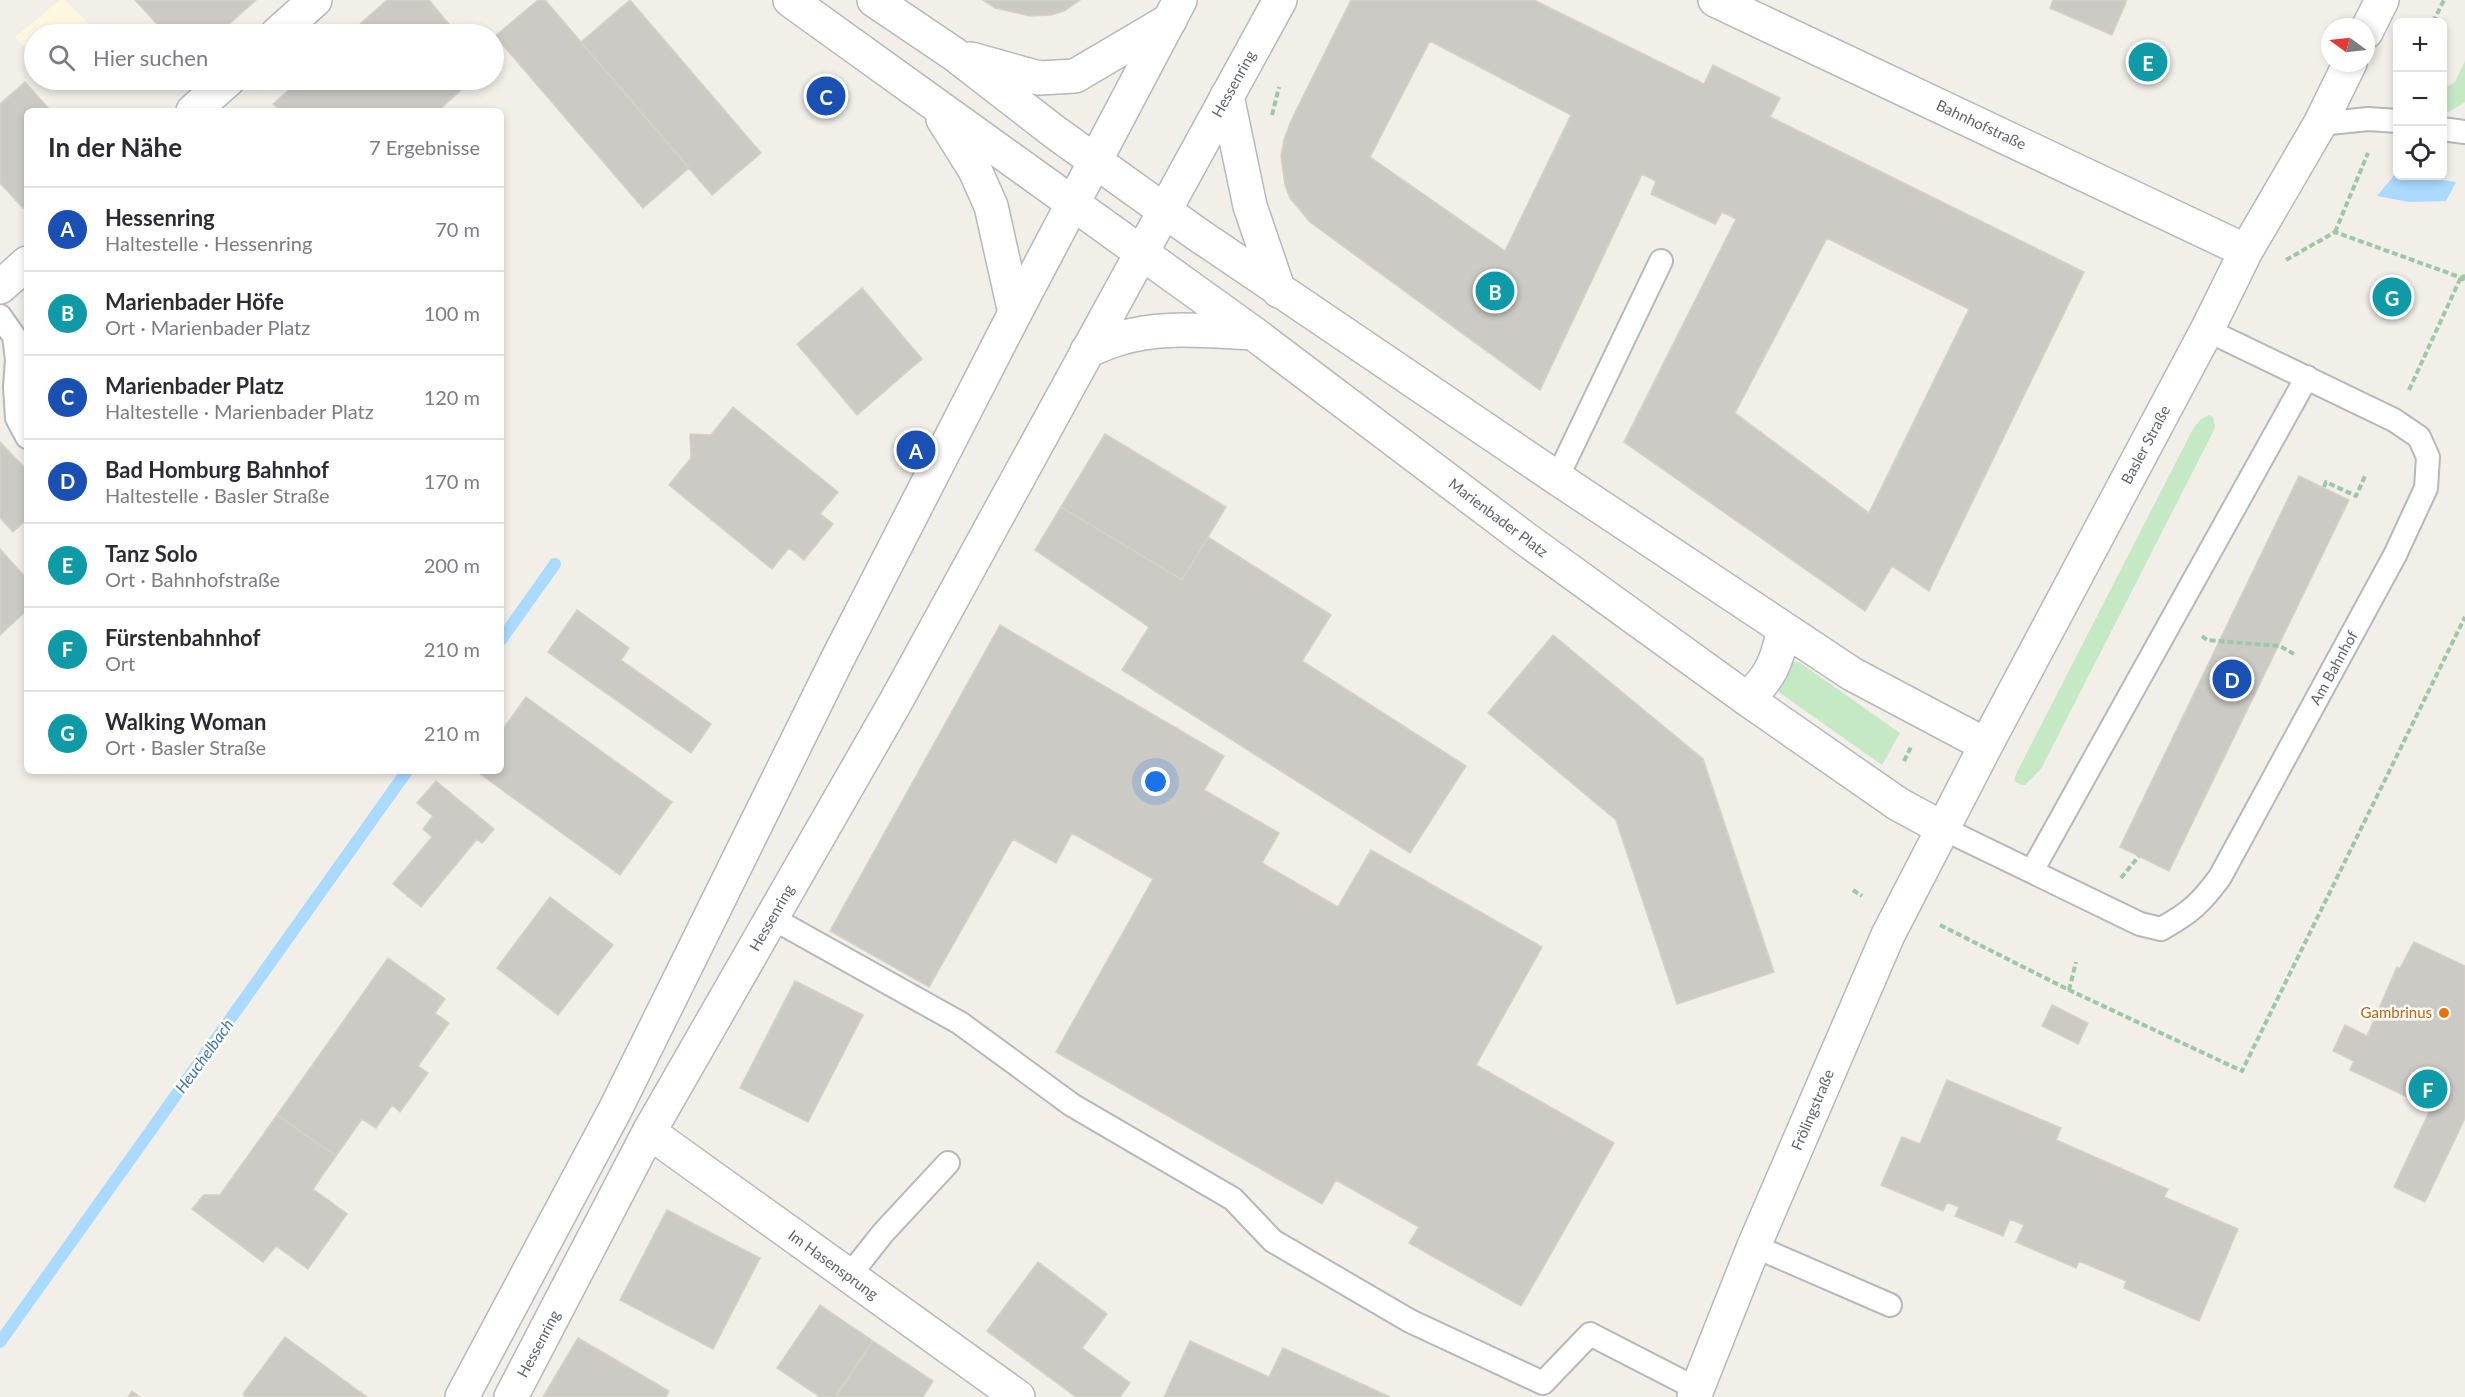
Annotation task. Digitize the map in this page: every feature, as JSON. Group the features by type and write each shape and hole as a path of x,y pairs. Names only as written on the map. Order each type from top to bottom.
{"street":[{"path":"288,24 315,0"},
{"name":"Marienbader Platz","path":"790,0 1253,333 1523,537 1747,699 1898,804 1944,829"},
{"path":"874,0 954,54 1056,133 1279,291 1557,478 1852,674 1986,745"},
{"name":"Hessenring","path":"511,1397 649,1132 895,703 1280,0"},
{"name":"Bahnhofstraße","path":"1715,0 2246,251"},
{"path":"2373,18 2382,0"},
{"path":"954,54 1039,78 1075,76 1175,10"},
{"path":"462,1397 615,1110 837,660 1015,313 1175,10"},
{"name":"Basler Straße","path":"1944,829 1986,745 2207,330 2246,251 2320,124 2346,72"},
{"path":"196,108 217,90"},
{"path":"1227,96 1250,206 1279,291"},
{"name":"Marienbader Platz","path":"934,105 975,170 991,206 1015,313"},
{"path":"0,287 24,266"},
{"path":"1087,351 1119,338 1150,333 1186,330 1253,333"},
{"path":"1747,699 1763,684 1778,659 1784,629"},
{"name":"Frölingstraße","path":"1696,1393 1754,1246 1885,942 1944,829"},
{"name":"Im Hasensprung","path":"649,1132 1018,1397"}],"lane":[{"path":"2320,124 2391,121"},
{"path":"2447,130 2465,132"},
{"path":"1557,478 1661,261"},
{"path":"0,316 14,336 17,360 15,387 17,418 24,431"},
{"name":"Am Bahnhof","path":"2032,871 2140,924 2162,929 2182,918 2203,901 2220,877 2395,555 2426,488 2428,457 2419,437 2394,420 2207,330"},
{"path":"1944,829 2032,871 2307,377"},
{"path":"772,918 960,1023 1072,1105 1233,1199 1273,1241 1410,1321 1544,1383 1590,1334 1696,1393"},
{"path":"849,1276 883,1233 948,1163"},
{"path":"1754,1246 1890,1305"}],"path":[{"path":"2435,18 2444,0"},
{"path":"1272,116 1280,81"},
{"path":"2277,265 2335,232 2369,150 2391,121"},
{"path":"2335,232 2464,277 2408,392"},
{"path":"2324,488 2326,482 2356,496 2366,474"},
{"path":"1940,925 2069,990 2242,1071 2465,617"},
{"path":"2196,632 2207,640 2280,646 2294,654"},
{"path":"1904,762 1914,741"},
{"path":"2117,884 2139,856"},
{"path":"1853,890 1862,896"},
{"path":"2069,990 2076,962"}],"shaded area":[{"path":"60,0 65,0 88,23 87,24 31,24"},
{"path":"24,30 24,46 15,37"}],"green space":[{"path":"2465,61 2465,102 2447,112 2447,87 2455,82"},
{"path":"2209,415 2213,417 2215,428 2211,436 2041,769 2025,785 2021,785 2014,781 2016,774 2193,429 2201,419"},
{"path":"1793,662 1799,662 1900,733 1882,765 1780,693 1778,687"}],"water":[{"path":"2393,177 2393,180 2456,182 2446,201 2409,202 2377,196"}],"building":[{"path":"135,0 256,0 229,24 157,24"},
{"path":"387,0 429,0 449,24 360,24"},
{"path":"538,0 545,0 689,168 643,208 504,46 504,28"},
{"path":"630,0 761,153 712,195 581,42"},
{"path":"983,0 1080,0 1064,11 1051,15 1030,16 995,8"},
{"path":"1351,0 1534,0 1704,84 1713,65 1780,98 1770,117 2084,272 1929,591 1892,566 1865,611 1624,442 1736,219 1722,212 1715,224 1651,194 1656,181 1642,174 1540,390 1310,222 1290,198 1285,185 1281,156 1290,123","holes":["1430,41 1571,115 1505,251 1370,157","1827,238 1969,309 1869,513 1735,413"]},
{"path":"2053,0 2127,0 2112,35 2050,8"},
{"path":"24,83 24,90 32,90 48,108 24,108 23,208 0,183 0,104"},
{"path":"289,90 461,90 441,108 278,108 273,104"},
{"path":"862,288 922,359 857,415 797,344"},
{"path":"733,407 838,492 820,514 833,524 804,560 789,548 772,569 669,485 691,458 690,434 711,435"},
{"path":"1105,434 1226,507 1182,580 1061,507"},
{"path":"0,442 24,467 24,522 13,532 0,518"},
{"path":"2299,476 2349,500 2169,871 2120,847"},
{"path":"1061,507 1182,580 1208,537 1331,615 1302,661 1466,766 1410,853 1122,670 1149,627 1035,550"},
{"path":"0,549 24,576 24,613 0,635"},
{"path":"577,610 629,648 621,660 711,724 691,753 548,652"},
{"path":"1000,625 1224,756 1204,790 1279,833 1262,863 1338,907 1371,850 1542,947 1476,1065 1614,1143 1521,1306 1409,1243 1419,1227 1336,1180 1322,1204 1056,1052 1153,879 1072,833 1056,863 1013,839 929,987 830,931"},
{"path":"1553,635 1703,759 1774,972 1677,1004 1616,820 1488,713"},
{"path":"526,697 672,802 620,875 480,774 504,774 504,728"},
{"path":"436,781 494,829 482,843 477,839 421,907 393,884 432,837 423,829 433,816 417,803"},
{"path":"550,897 613,945 558,1015 497,968"},
{"path":"2414,942 2465,966 2465,1118 2425,1202 2394,1187 2431,1108 2350,1070 2354,1061 2333,1051 2345,1025 2367,1036 2397,967 2400,968"},
{"path":"388,958 445,999 435,1013 449,1023 418,1066 428,1073 400,1112 392,1105 376,1128 362,1119 336,1156 277,1115"},
{"path":"795,981 863,1015 808,1122 740,1088"},
{"path":"2052,1005 2088,1023 2078,1044 2042,1026"},
{"path":"1947,1080 2061,1128 2056,1140 2168,1189 2164,1197 2238,1229 2199,1321 2124,1288 2126,1281 2079,1261 2076,1268 2016,1242 2024,1225 2010,1219 2003,1236 1955,1216 1959,1207 1947,1202 1943,1211 1881,1185 1902,1137 1920,1144"},
{"path":"277,1115 336,1156 313,1189 347,1214 308,1269 276,1246 263,1262 192,1209 204,1195 220,1195"},
{"path":"667,1210 760,1258 713,1349 620,1300"},
{"path":"1038,1262 1107,1314 1082,1348 1130,1383 1120,1397 1076,1397 987,1331"},
{"path":"820,1305 873,1341 835,1397 820,1397 777,1368"},
{"path":"285,1337 367,1397 246,1397 243,1394"},
{"path":"578,1338 669,1391 666,1397 543,1397"},
{"path":"873,1341 933,1381 923,1397 835,1397"},
{"path":"1190,1341 1269,1377 1283,1348 1390,1397 1164,1397"},
{"path":"132,1391 140,1397 128,1397"}],"waterway":[{"name":"Heuchelbach","path":"504,636 555,564"},
{"name":"Heuchelbach","path":"0,1342 405,774"}],"place":[{"name":"Tanz Solo","path":"2148,62"},
{"name":"Marienbader Platz","path":"826,96"},
{"name":"Marienbader Höfe","path":"1495,291"},
{"name":"Walking Woman","path":"2392,297"},
{"name":"Hessenring","path":"916,450"},
{"name":"Bad Homburg Bahnhof","path":"2232,679"},
{"name":"Gambrinus","path":"2444,1013"},
{"name":"Fürstenbahnhof","path":"2428,1089"}]}
